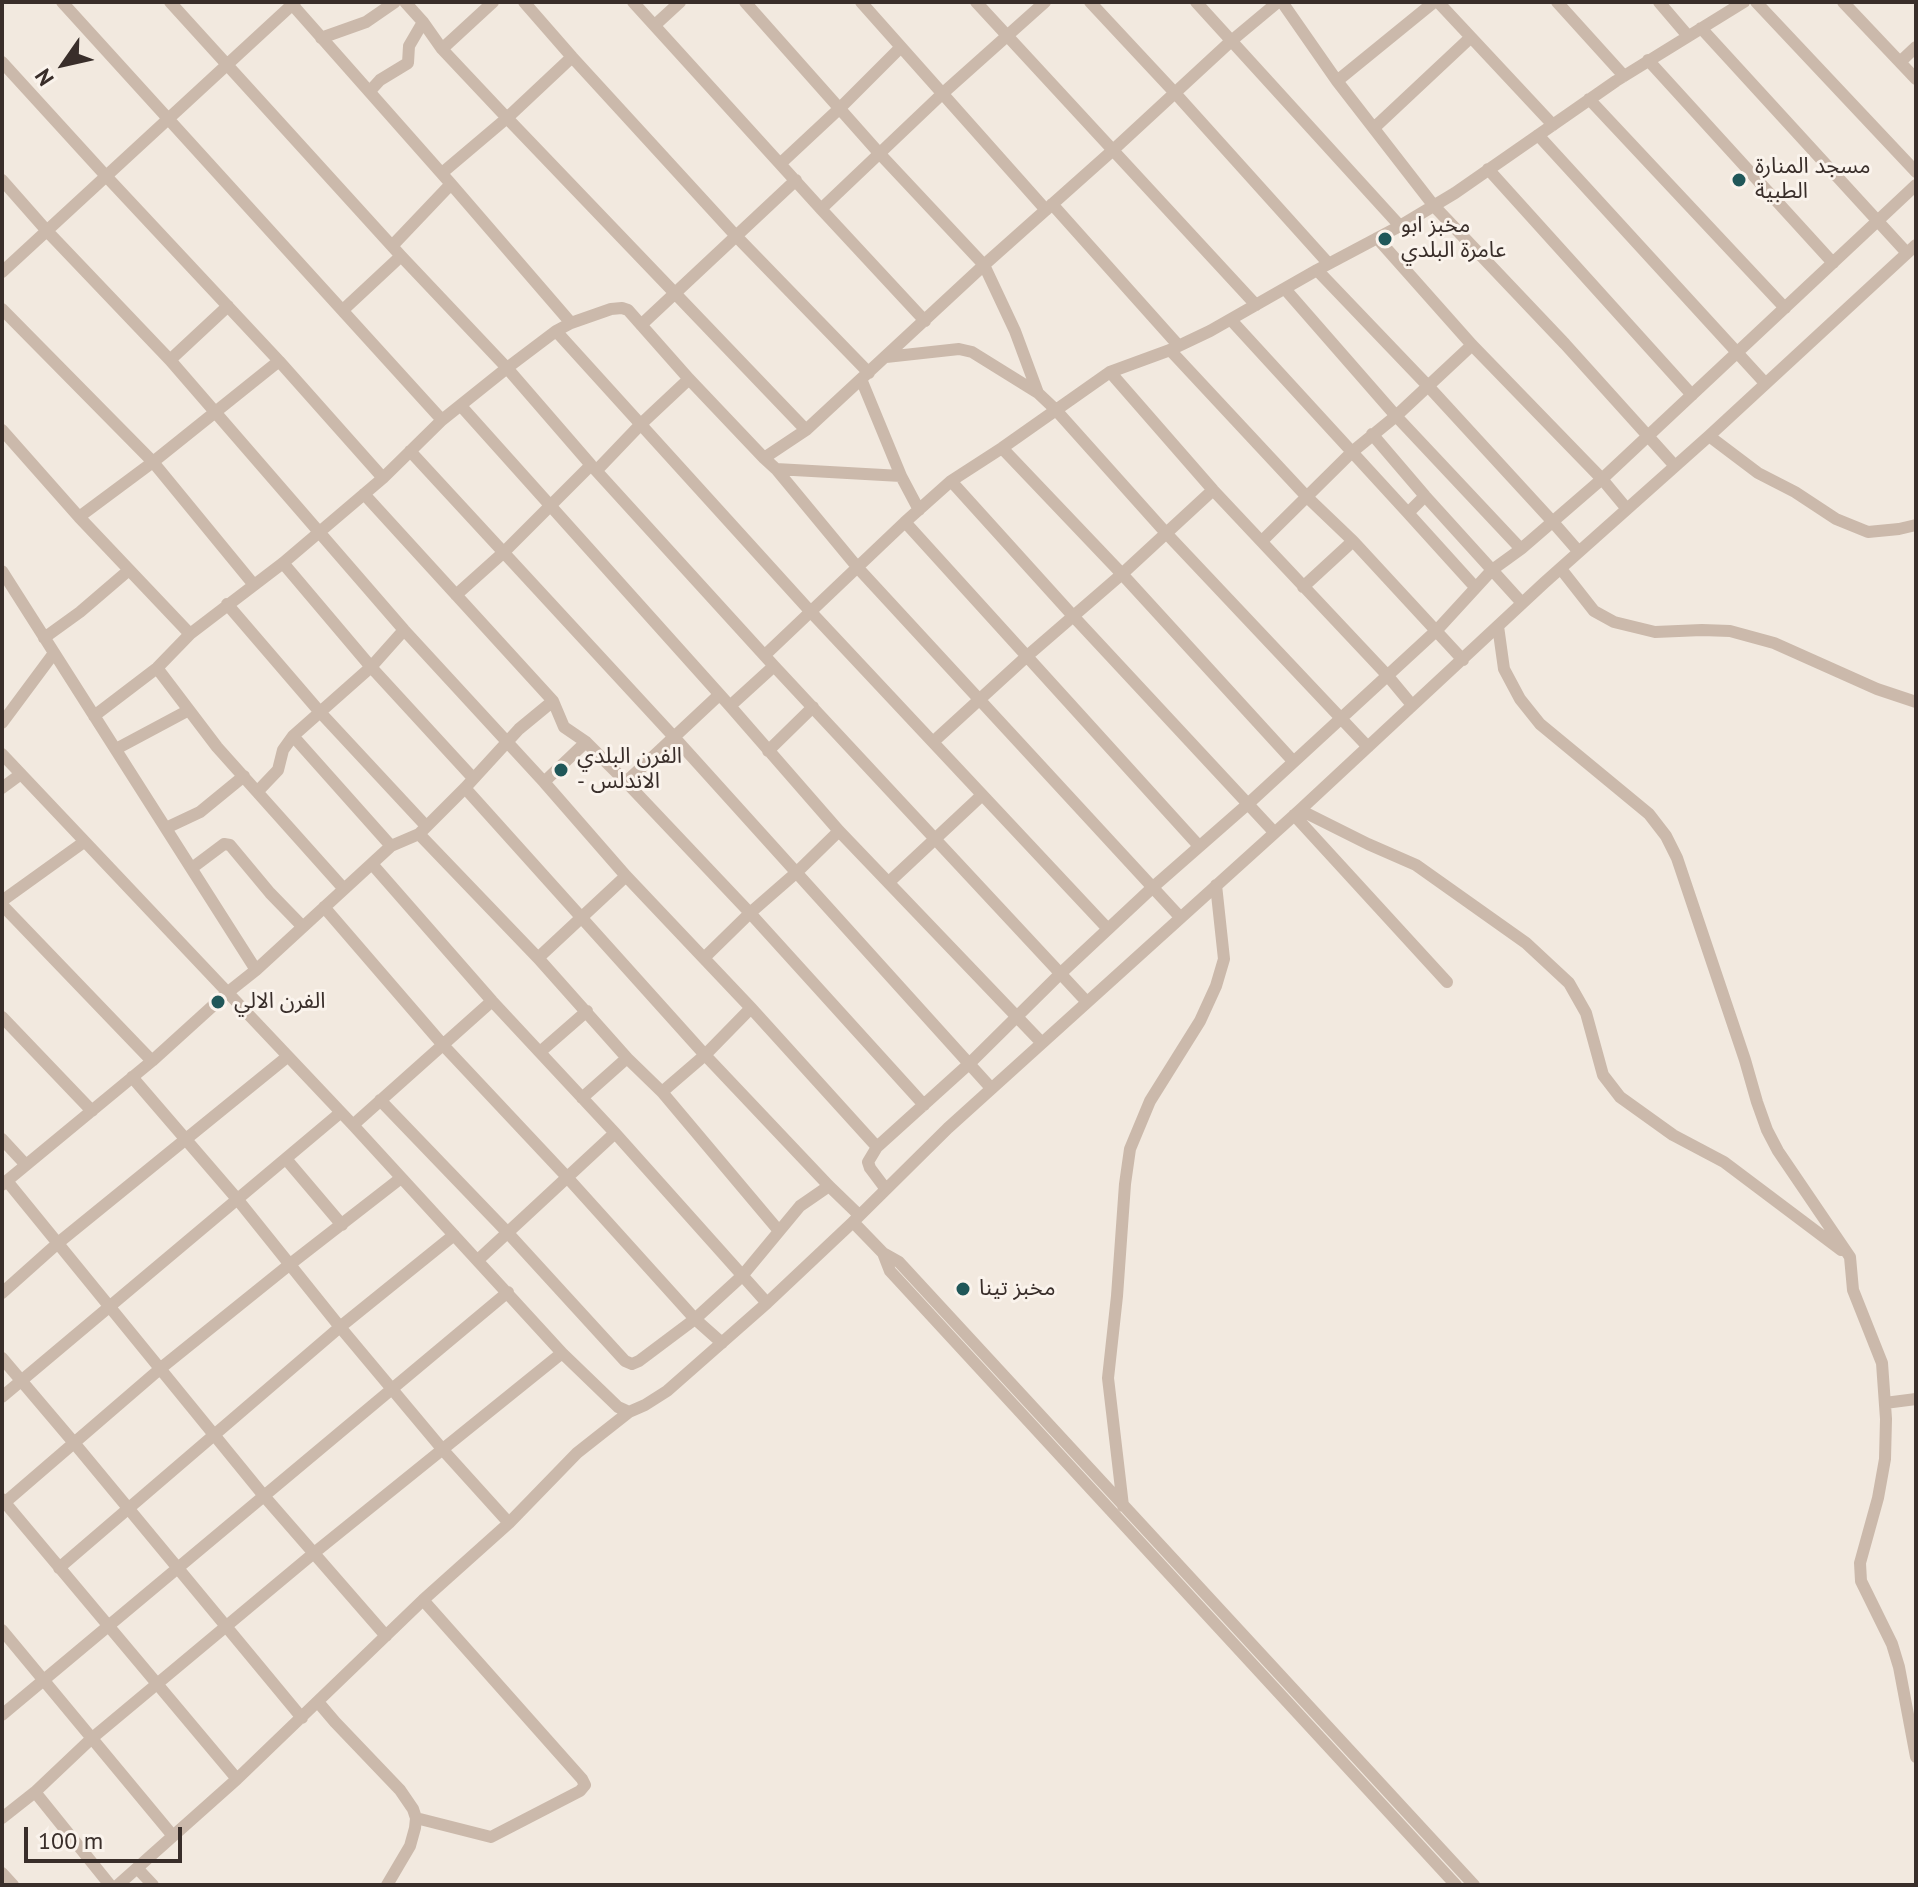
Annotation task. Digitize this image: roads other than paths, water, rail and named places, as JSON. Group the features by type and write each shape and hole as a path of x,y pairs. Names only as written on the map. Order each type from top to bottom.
{"street":[{"path":"62,2 442,420"},
{"path":"170,2 507,368 774,666 1086,1001"},
{"path":"321,38 366,22 395,2"},
{"path":"405,2 442,49 806,430"},
{"path":"442,49 493,2"},
{"path":"524,2 865,376 901,476 919,510"},
{"path":"633,2 925,321"},
{"path":"655,25 680,2"},
{"path":"745,2 984,265 1015,331 1038,393"},
{"path":"861,2 942,94 1049,207 1307,497 1353,541 1463,660"},
{"path":"976,2 1256,305"},
{"path":"821,209 1045,2"},
{"path":"1090,2 1175,93 1428,386 1579,552"},
{"path":"1196,2 1400,226"},
{"path":"1337,81 1436,2 1553,125"},
{"path":"1557,2 1624,76"},
{"path":"1659,2 1688,36"},
{"path":"765,655 951,481 1110,372 1231,320 1323,266 1400,226 1648,60 1744,2"},
{"path":"1756,2 1916,172"},
{"path":"1843,2 1916,79"},
{"path":"2,272 293,3 571,323"},
{"path":"764,458 806,430 1230,42 1286,4 1337,81 1434,206 1675,466"},
{"path":"370,91 380,80 408,63 409,46 423,22"},
{"path":"118,1885 302,1718 423,1600 509,1523 577,1453 629,1412 667,1391 767,1303 926,1147 1297,813 1522,603 1912,249 1878,221 1701,28"},
{"path":"1375,127 1470,38"},
{"path":"781,163 901,47"},
{"path":"1900,62 1916,47"},
{"path":"442,173 572,57"},
{"path":"1648,60 1833,263"},
{"path":"2,62 383,478"},
{"path":"1589,99 1785,308"},
{"path":"1538,135 1765,383"},
{"path":"1488,169 1692,395"},
{"path":"2,180 170,360 318,533 626,876 877,1147"},
{"path":"641,325 796,180"},
{"path":"343,310 397,251 451,184"},
{"path":"885,1188 868,1162 877,1147 970,1063 1152,888 1437,630 1492,570 1602,479 1916,185"},
{"path":"1377,238 1472,345 1602,479 1627,509"},
{"path":"1285,289 1396,416 1521,549"},
{"path":"170,360 228,306"},
{"path":"94,716 157,668 190,634 227,604 283,563 383,478 442,420 507,368 571,323 622,308 628,310 776,469 858,568 1180,917"},
{"path":"2,309 153,462 254,585"},
{"path":"1231,320 1475,587"},
{"path":"556,331 810,611 1108,929"},
{"path":"1262,541 1352,452 1396,416 1472,345"},
{"path":"886,357 959,349 972,352 1038,393 1368,747"},
{"path":"79,517 279,361"},
{"path":"1110,372 1213,490 1412,705"},
{"path":"456,595 689,379"},
{"path":"461,406 839,831 1041,1042"},
{"path":"2,430 190,634"},
{"path":"1372,434 1522,603"},
{"path":"1709,436 1758,473 1795,492 1836,519 1868,532 1916,525"},
{"path":"1002,448 1293,761"},
{"path":"410,451 991,1088"},
{"path":"776,469 901,476"},
{"path":"951,481 1274,832"},
{"path":"933,742 1213,490"},
{"path":"364,494 553,701 564,727 586,742 626,782 924,1105"},
{"path":"1408,513 1425,496"},
{"path":"905,522 1199,846"},
{"path":"1303,587 1353,541"},
{"path":"283,563 582,919 829,1186 883,1253 890,1271 1456,1885"},
{"path":"1561,569 1594,611 1614,622 1655,632 1730,631 1774,643 1877,689 1916,702"},
{"path":"44,638 129,570"},
{"path":"2,571 256,970"},
{"path":"227,604 422,830 627,1058 662,1092 779,1231"},
{"path":"1498,626 1504,669 1520,699 1540,724 1649,814 1666,836 1677,858 1767,1130 1850,1257 1853,1290 1882,1363 1885,1403 1885,1459 1878,1498 1863,1547 1861,1581 1892,1644 1916,1757"},
{"path":"258,791 278,770 283,750 293,736 371,667 404,630"},
{"path":"2,723 54,653"},
{"path":"730,706 774,666"},
{"path":"157,668 217,747 344,889"},
{"path":"626,782 719,695"},
{"path":"386,1636 264,1496 111,1307 5,1183 152,1061 391,846 422,830 519,729 553,701"},
{"path":"768,751 813,707"},
{"path":"116,749 189,710"},
{"path":"293,736 391,846"},
{"path":"544,782 586,742"},
{"path":"2,754 353,1125 562,1353 618,1407 629,1412"},
{"path":"2,788 21,774"},
{"path":"166,828 200,812 244,776"},
{"path":"889,882 981,796"},
{"path":"1297,813 1416,865 1526,943 1569,983 1586,1013 1603,1075 1620,1097 1673,1135 1724,1162 1850,1257"},
{"path":"1297,813 1447,982"},
{"path":"704,958 839,831"},
{"path":"5,900 84,842"},
{"path":"192,868 224,844 230,845 303,927"},
{"path":"372,864 492,1001 767,1303"},
{"path":"538,958 626,876"},
{"path":"2,884 5,900 152,1061"},
{"path":"1123,1506 1108,1378 1130,1149 1150,1101 1200,1021 1216,986 1224,959 1216,885"},
{"path":"324,907 443,1045 695,1319 722,1343"},
{"path":"353,1125 492,1001"},
{"path":"662,1092 705,1055 751,1008"},
{"path":"540,1052 587,1011"},
{"path":"2,1017 92,1111"},
{"path":"2,1293 58,1243 287,1057"},
{"path":"582,1098 627,1058"},
{"path":"132,1077 238,1200 443,1450 509,1523"},
{"path":"380,1100 625,1361 632,1364 695,1319 742,1276 800,1206 829,1186"},
{"path":"2,1397 340,1113"},
{"path":"478,1260 615,1133"},
{"path":"2,1139 26,1165"},
{"path":"286,1159 342,1225"},
{"path":"237,1779 3,1502 161,1368 401,1178"},
{"path":"59,1568 340,1327 454,1235"},
{"path":"883,1253 899,1262 1474,1885"},
{"path":"2,1715 508,1292"},
{"path":"2,1818 35,1792 91,1739 314,1553 562,1353"},
{"path":"2,1358 302,1718"},
{"path":"1885,1403 1916,1399"},
{"path":"416,1818 491,1837 580,1791 585,1785 423,1600"},
{"path":"2,1630 173,1836"},
{"path":"318,1702 400,1790 413,1809 416,1818 410,1846 387,1885"},
{"path":"35,1792 110,1885"},
{"path":"137,1868 153,1885"},
{"path":"2,1873 13,1885"}],"place":[{"name":"مسجد المنارة الطبية","path":"1739,180"},
{"name":"مخبز ابو عامرة البلدي","path":"1385,239"},
{"name":"الفرن البلدي - الاندلس","path":"561,770"},
{"name":"الفرن الالي","path":"218,1002"},
{"name":"مخبز تينا","path":"963,1289"}]}
